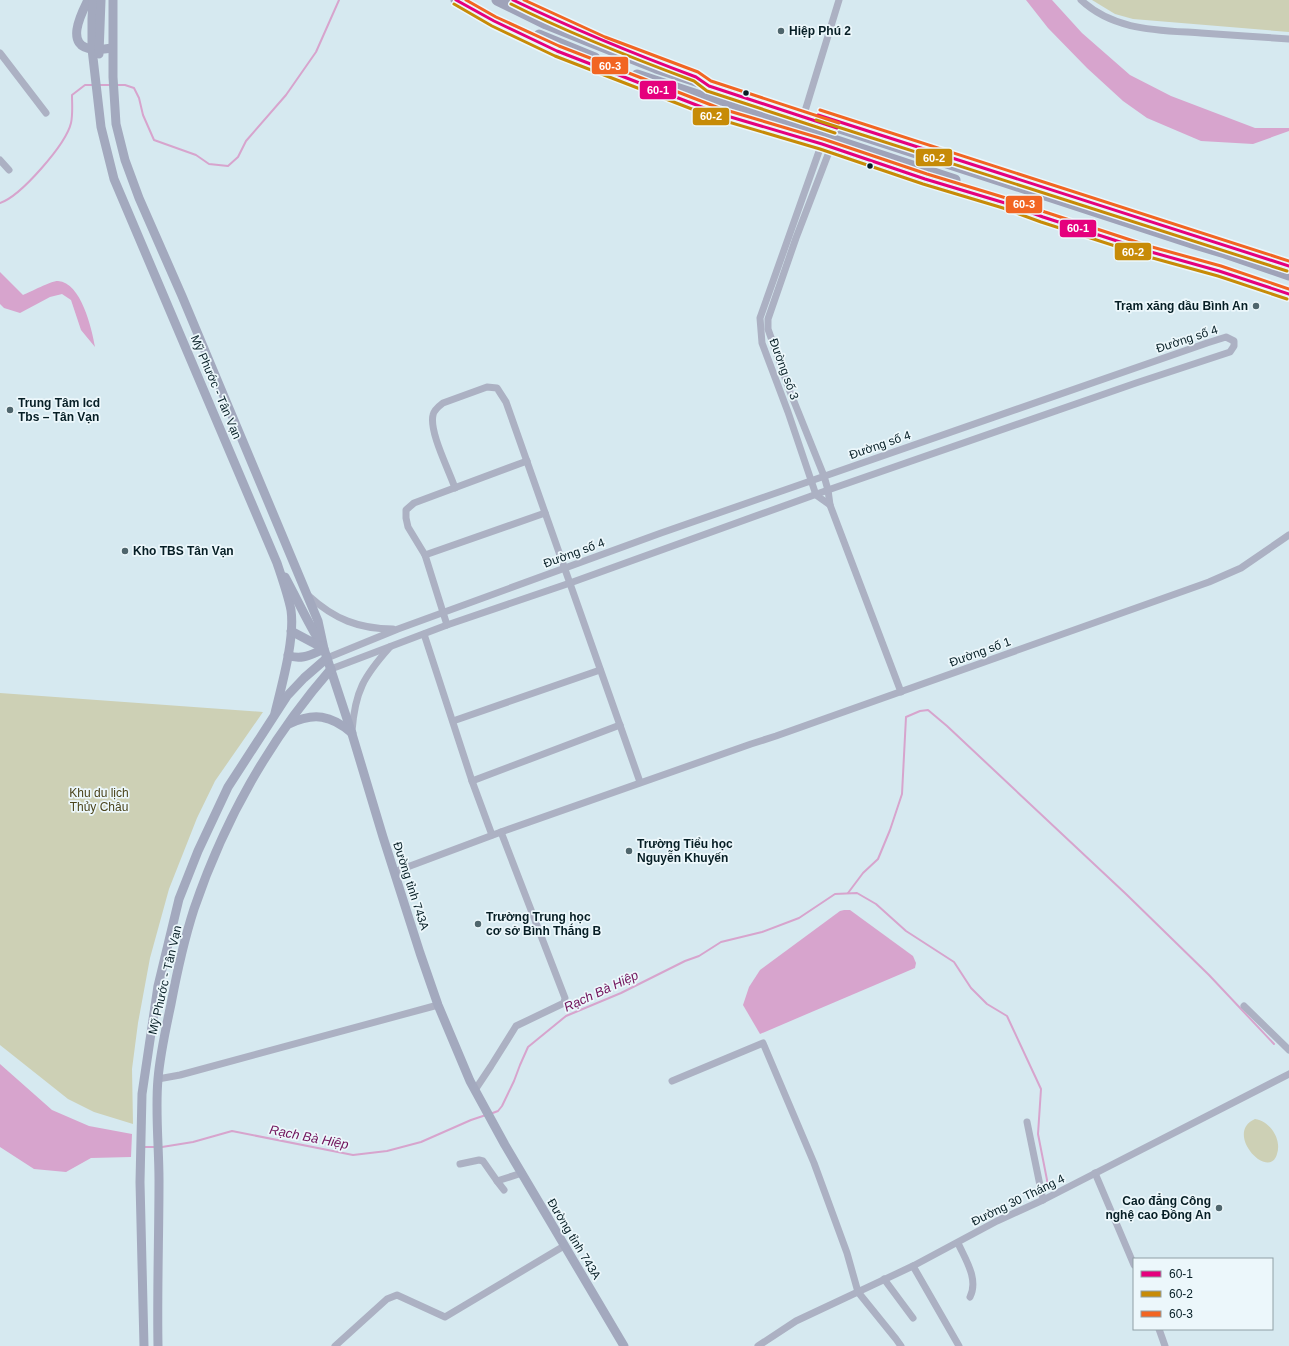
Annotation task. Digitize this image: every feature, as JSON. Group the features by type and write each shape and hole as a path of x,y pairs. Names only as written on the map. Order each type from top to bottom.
{"highway":[{"path":"456,0 626,71 828,142 925,179 1005,203 1151,252 1289,294"},
{"path":"469,0 482,11"},
{"path":"497,0 546,24 656,68 760,102 768,100 804,114 1227,250 1258,261 1289,275"},
{"path":"513,0 553,20 597,39 696,77 709,86"},
{"path":"828,142 1289,286"},
{"path":"1258,261 1289,266"}],"main road":[{"path":"88,0 78,23 76,33 79,42 85,48 96,49 112,48 113,0"},
{"name":"Mỹ Phước - Tân Vạn","path":"94,0 92,19 96,49"},
{"name":"Mỹ Phước - Tân Vạn","path":"101,0 96,49 98,101 101,127 114,179 277,563 291,610 291,631 288,655 276,713"},
{"name":"Mỹ Phước - Tân Vạn","path":"112,48 116,124 125,160 139,198 182,296 308,596 318,621 331,669 317,685 263,761 237,808 214,857 202,888 194,910 178,967 166,1025 158,1079 158,1346"},
{"path":"277,563 293,592 297,608 310,633 326,653"},
{"path":"291,631 326,653"},
{"path":"288,655 294,658 301,658 326,653"},
{"name":"Mỹ Phước - Tân Vạn","path":"144,1346 140,1182 142,1094 158,986 180,899 198,850 228,787 276,713 296,686 326,653"},
{"name":"Đường tỉnh 743A","path":"331,669 394,872 438,1005 475,1090 505,1145 624,1346"},
{"path":"288,725 304,718 317,716 338,722 352,734"},
{"path":"186,882 202,888"}],"street":[{"path":"804,114 839,0"},
{"path":"1081,0 1093,10 1110,20 1136,28 1289,38"},
{"path":"0,53 46,113"},
{"name":"Đường số 3","path":"828,142 768,319 768,329 789,389 824,476 830,505 901,692"},
{"name":"Đường số 3","path":"816,495 788,412 762,343 760,318 828,142"},
{"path":"0,160 9,170"},
{"path":"760,330 768,329"},
{"name":"Đường số 4","path":"326,653 398,629 661,532 1208,343 1226,338 1234,341 1234,346 1230,352 828,490 570,583 447,625 331,669"},
{"path":"455,488 434,432 433,414 443,403 487,387 497,388 506,402 640,782"},
{"path":"447,625 425,555 408,527 406,510 414,503 527,461"},
{"path":"816,495 830,505"},
{"path":"425,555 545,513"},
{"name":"Đường số 1","path":"394,872 640,782 670,773 901,692 1210,582 1241,568 1289,535"},
{"path":"308,596 321,608 349,623 379,629 398,629"},
{"path":"424,634 472,781 492,835"},
{"path":"352,734 358,694 374,665 391,646"},
{"path":"453,721 600,670"},
{"path":"472,781 620,725"},
{"path":"475,1090 516,1026 564,1003 565,1001 563,991 501,832"},
{"path":"158,1079 194,1071 438,1005"},
{"path":"1244,1006 1289,1050"},
{"path":"672,1081 763,1043 814,1163 843,1240 858,1292 900,1346"},
{"name":"Đường 30 Tháng 4","path":"758,1346 796,1321 913,1266 997,1221 1043,1200 1289,1074"},
{"path":"1027,1122 1043,1200"},
{"path":"460,1164 481,1160 483,1161 504,1190"},
{"path":"1095,1173 1133,1263"},
{"path":"497,1181 522,1174"},
{"path":"958,1243 974,1281 973,1292 970,1297"},
{"path":"335,1346 387,1298 397,1295 445,1317 564,1246"},
{"path":"913,1266 959,1346"},
{"path":"884,1279 913,1318"},
{"path":"1159,1330 1165,1346"}],"green space":[{"path":"1092,0 1289,0 1289,32 1133,19 1115,14"},
{"name":"Khu du lịch Thủy Châu","path":"0,693 263,712 215,781 197,818 169,889 150,958 138,1023 132,1069 133,1124 94,1112 68,1099 0,1045"},
{"path":"1255,1119 1265,1123 1274,1132 1278,1142 1278,1148 1277,1154 1272,1161 1266,1162 1258,1159 1246,1144 1244,1134 1246,1126"}],"shaded area":[{"path":"1026,0 1052,0 1082,33 1130,75 1171,96 1255,128 1289,128 1289,131 1253,144 1201,141 1147,118 1123,101 1087,68 1048,28"},
{"path":"0,272 23,295 55,281 66,283 73,289 84,308 95,347 81,330 71,300 62,294 50,297 20,313 4,308 0,304"},
{"path":"850,910 913,956 916,963 915,968 760,1034 743,1005 749,987 760,970 840,911"},
{"path":"0,1064 52,1110 89,1126 132,1134 131,1157 91,1158 66,1172 34,1169 0,1147"}],"waterway":[{"path":"117,85 125,85 134,88 139,98 143,115 154,140 196,155 209,164 228,166 238,157 246,141 286,95 316,52 339,0"},
{"path":"0,203 19,190 52,156 61,143 71,123 72,95 85,85 92,85"},
{"path":"99,85 110,85"},
{"path":"848,893 863,873 878,859 890,830 902,794 906,717 920,711 928,710 947,726 1126,894 1209,975 1274,1044"},
{"name":"Rạch Bà Hiệp","path":"490,1114 498,1111 502,1106 528,1047 566,1016 621,993 685,961 699,956 721,942 762,932 799,918 835,894 857,893 876,904 906,931 954,962 971,988 987,1004 1007,1016 1041,1089 1038,1134 1048,1185"},
{"name":"Rạch Bà Hiệp","path":"162,1147 193,1142 232,1131 353,1155 387,1151 421,1142 486,1115"},
{"name":"Rạch Bà Hiệp","path":"144,1147 155,1147"}],"transit line":[{"name":"60-1","path":"456,0 494,21 557,51 717,113 822,144 1151,252 1219,271 1289,294"},
{"name":"60-3","path":"466,0 496,17 559,46 719,108 823,139 1152,247 1221,266 1289,289"},
{"name":"60-1","path":"513,0 604,41 696,77 709,86 837,128"},
{"name":"60-3","path":"524,0 605,37 698,72 711,81 839,123"},
{"name":"60-2","path":"454,4 492,26 555,56 715,118 820,149 1149,257 1218,276 1287,299"},
{"name":"60-2","path":"511,4 601,45 694,81 707,91 835,133"},
{"name":"60-3","path":"820,110 1289,261"},
{"name":"60-1","path":"818,115 1289,266"},
{"name":"60-2","path":"816,120 1287,271"}],"place":[{"name":"Hiệp Phú 2","path":"781,31"},
{"name":"Trạm xăng dầu Bình An","path":"1256,306"},
{"name":"Trung Tâm Icd Tbs – Tân Vạn","path":"10,410"},
{"name":"Kho TBS Tân Vạn","path":"125,551"},
{"name":"Trường Tiểu học Nguyễn Khuyến","path":"629,851"},
{"name":"Trường Trung học cơ sở Bình Thắng B","path":"478,924"},
{"name":"Cao đẳng Công nghệ cao Đồng An","path":"1219,1208"}]}
